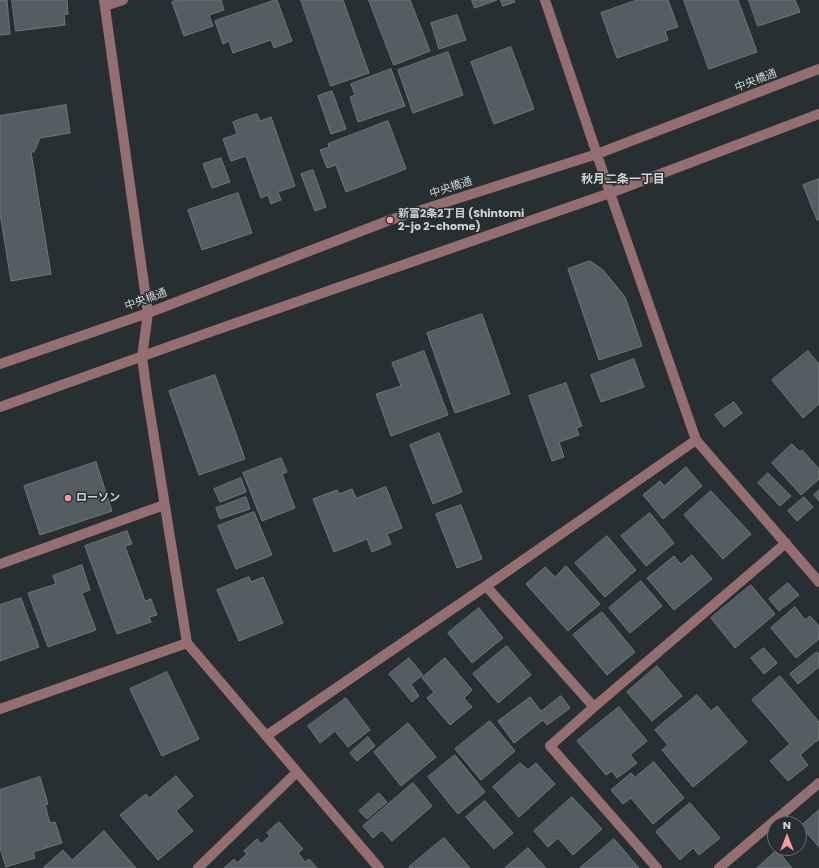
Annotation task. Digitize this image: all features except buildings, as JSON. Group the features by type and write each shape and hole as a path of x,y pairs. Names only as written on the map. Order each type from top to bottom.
{"street":[{"path":"123,0 104,3 148,313 142,357 187,643 379,868"},
{"path":"545,0 696,440 819,582"},
{"name":"中央橋通","path":"0,364 148,313 390,220 597,154 819,69"},
{"path":"0,407 610,193 819,114"},
{"path":"266,736 696,440"},
{"path":"0,564 164,504"},
{"path":"657,868 550,746 786,543"},
{"path":"486,586 594,707"},
{"path":"0,709 187,643"},
{"path":"198,868 297,772"},
{"path":"719,868 819,783"}],"place":[{"name":"新富2条2丁目 (Shintomi 2-jo 2-chome)","path":"390,220"},
{"name":"ローソン","path":"68,498"}],"district":[{"name":"秋月二条一丁目","path":"623,180"}]}
